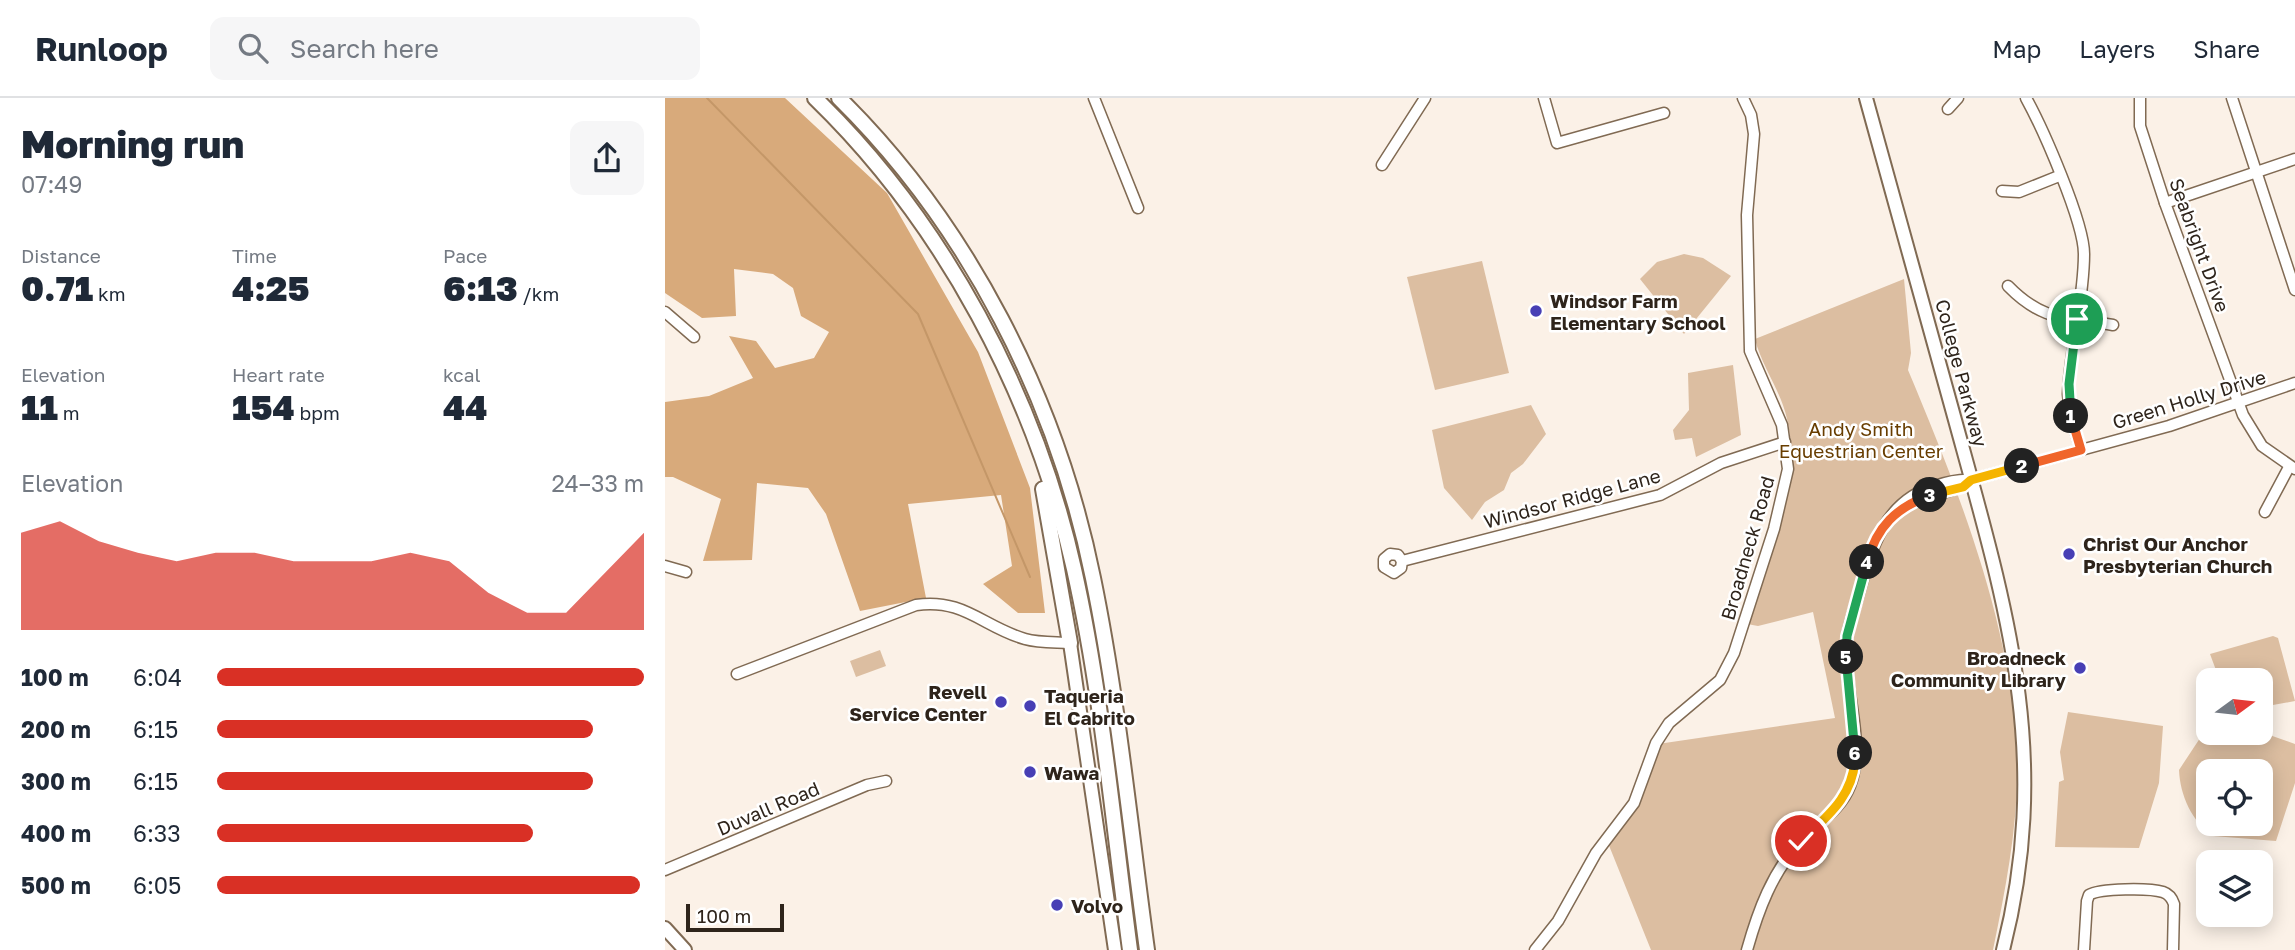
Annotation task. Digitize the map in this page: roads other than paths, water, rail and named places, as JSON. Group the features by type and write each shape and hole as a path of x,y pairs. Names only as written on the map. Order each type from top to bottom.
{"highway":[{"path":"815,98 858,142 935,245 959,282 1005,371 1042,459 1073,567 1091,663 1130,950"},
{"path":"839,98 899,166 955,241 1000,316 1048,422 1074,503 1093,577 1147,950"},
{"path":"1005,371 1006,388 1043,490 1070,643"}],"main road":[{"name":"College Parkway","path":"1866,98 2008,622 2024,732 2023,835 2014,901 2003,950"},
{"path":"1070,643 1115,950"},
{"path":"665,928 685,950"}],"street":[{"path":"1094,98 1138,208"},
{"path":"1382,164 1425,98"},
{"path":"1544,98 1557,143 1664,113"},
{"name":"Broadneck Road","path":"1535,950 1557,921 1604,841 1634,803 1651,754 1672,719 1720,680 1734,653 1773,529 1787,469 1785,442 1770,393 1750,351 1747,215 1754,134 1752,115 1743,98"},
{"path":"1948,109 1958,98"},
{"path":"2026,98 2080,229 2084,251 2068,394 2081,450"},
{"name":"Seabright Drive","path":"2140,98 2140,126 2165,203 2243,415 2262,446 2292,468"},
{"path":"2232,98 2295,290"},
{"path":"2165,203 2295,159"},
{"path":"2002,191 2019,192 2059,176"},
{"path":"2008,286 2033,309 2053,317 2113,325"},
{"path":"665,312 694,337"},
{"name":"Green Holly Drive","path":"1747,950 1757,913 1779,869 1801,841 1843,799 1851,782 1855,756 1846,663 1847,636 1872,546 1881,527 1896,510 1934,493 1963,487 1971,480 2081,450 2295,383"},
{"name":"Windsor Ridge Lane","path":"1402,561 1660,495 1721,463 1785,442"},
{"path":"2265,512 2292,468"},
{"path":"665,566 686,572"},
{"path":"737,674 916,605 932,603 955,606 1026,639 1070,643"},
{"name":"Duvall Road","path":"665,870 867,785 886,781"},
{"path":"2084,950 2087,901 2089,895 2102,890 2159,891 2171,897 2174,904 2173,950"}],"waterway":[{"path":"707,98 918,314 1030,577"}],"place":[{"name":"Windsor Farm Elementary School","path":"1536,311"},
{"name":"Christ Our Anchor Presbyterian Church","path":"2069,554"},
{"name":"Broadneck Community Library","path":"2080,668"},
{"name":"Revell Service Center","path":"1001,702"},
{"name":"Taqueria El Cabrito","path":"1030,706"},
{"name":"Wawa","path":"1030,772"},
{"name":"Volvo","path":"1057,905"}],"park label":[{"name":"Andy Smith Equestrian Center","path":"1861,439"}]}
